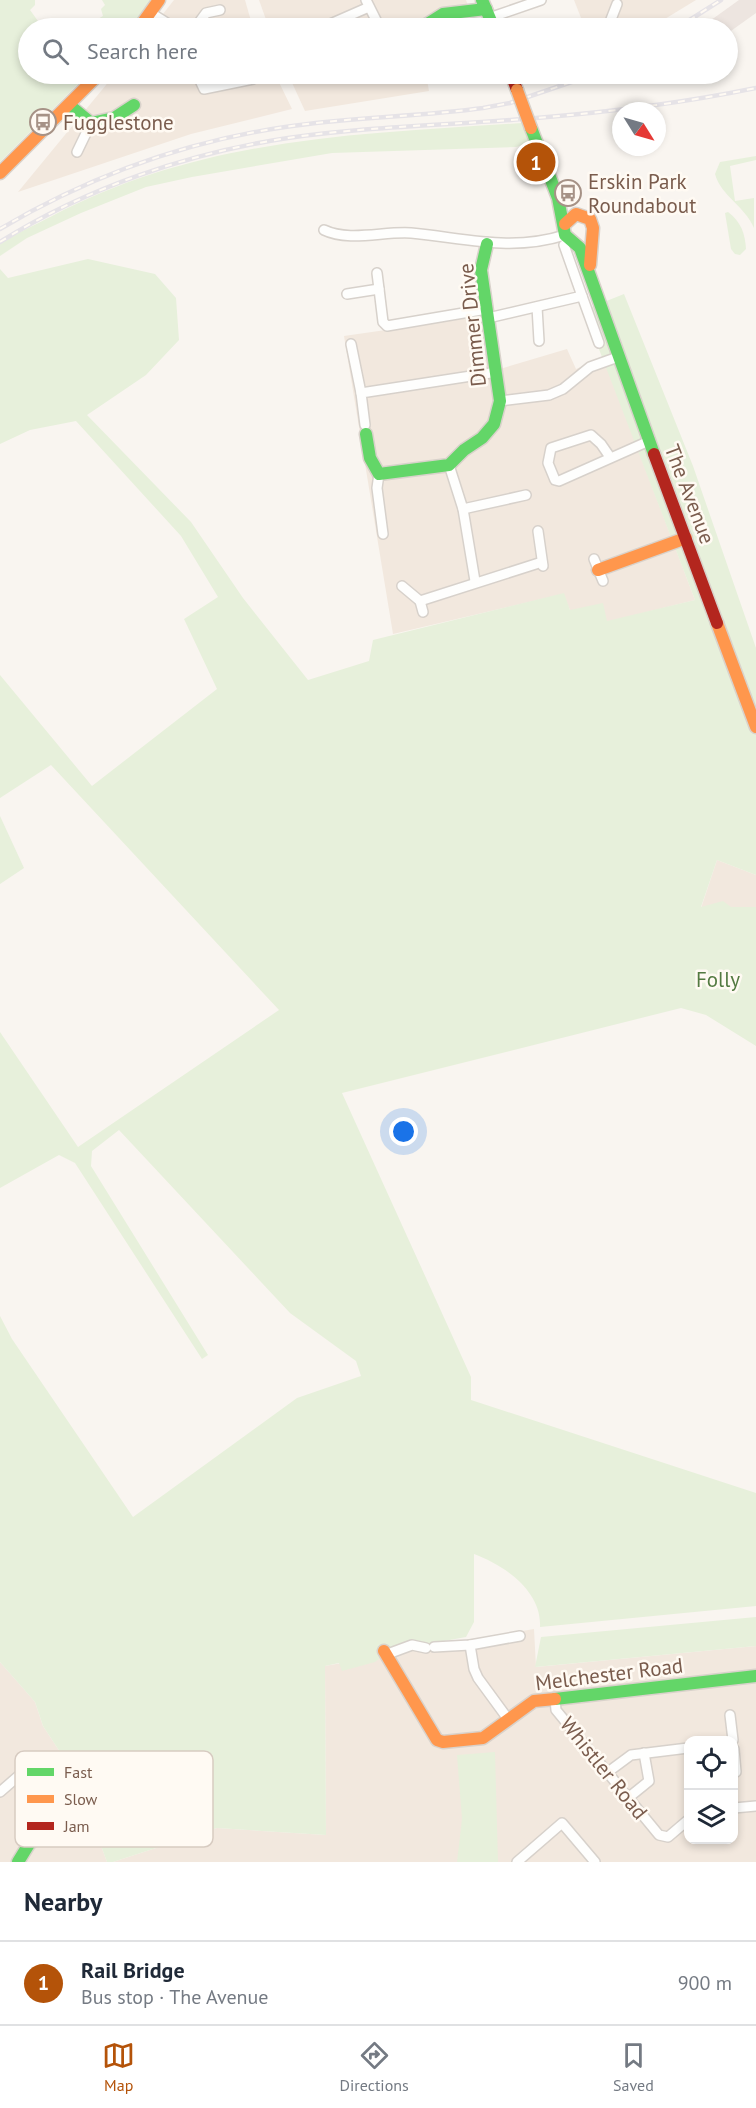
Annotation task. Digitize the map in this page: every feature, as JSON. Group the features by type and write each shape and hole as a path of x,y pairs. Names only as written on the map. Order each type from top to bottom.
{"main road":[{"path":"147,18 159,0"},
{"path":"437,18 443,14 488,14"},
{"path":"0,173 89,84"},
{"name":"The Avenue","path":"515,84 558,198 568,237 590,275 618,357 756,727"},
{"path":"69,105 91,123 112,121 125,114 134,105"},
{"name":"The Avenue","path":"558,198 576,214 590,219 592,234 590,275"},
{"path":"576,214 568,237 586,241 592,234"},
{"name":"Dimmer Drive","path":"486,244 481,270 500,401"},
{"path":"365,429 370,458 379,474 449,465 488,432 500,401"},
{"path":"598,570 686,538"},
{"name":"Melchester Road","path":"384,1653 437,1740 443,1742 483,1738 528,1704 756,1676"},
{"path":"18,1862 27,1847"}],"street":[{"path":"488,14 541,0"},
{"path":"612,18 618,1"},
{"path":"340,18 368,3 375,18"},
{"path":"202,18 206,13 220,10"},
{"path":"151,13 159,18"},
{"path":"202,84 204,89 228,84"},
{"path":"77,152 91,123"},
{"path":"324,230 340,235 413,234 486,244 541,242 568,237 582,296 599,343"},
{"path":"377,273 383,322 387,326 537,307 582,296"},
{"path":"347,294 379,289"},
{"path":"537,307 539,341"},
{"path":"351,344 361,393 365,429"},
{"path":"500,401 549,395 563,389 590,367 618,357"},
{"path":"361,393 497,372"},
{"path":"610,457 593,436 587,436 551,448 549,468 555,480 560,482 649,441"},
{"path":"449,465 463,509 476,581"},
{"path":"379,474 377,488 383,534"},
{"path":"463,509 526,495"},
{"path":"420,600 476,581 542,565 538,531"},
{"path":"402,586 420,600 423,612"},
{"path":"384,1653 412,1645 430,1647 470,1645 520,1636"},
{"path":"470,1645 474,1670 478,1678 508,1719"},
{"name":"Whistler Road","path":"555,1699 556,1710 659,1835 668,1837 684,1823"},
{"path":"730,1715 733,1736"},
{"path":"608,1772 631,1755 684,1748"},
{"path":"628,1798 649,1781 644,1753"},
{"path":"0,1792 15,1780"},
{"path":"738,1808 756,1806"},
{"path":"517,1862 562,1822 595,1862"}],"shaded area":[{"path":"174,0 245,0 250,18 160,18"},
{"path":"259,0 466,0 472,18 265,18"},
{"path":"574,0 696,0 666,18 581,18"},
{"path":"739,0 756,0 756,13 738,26 738,18 714,18"},
{"path":"107,84 280,84 292,109 191,134 18,192"},
{"path":"293,84 428,84 429,91 305,111"},
{"path":"483,316 500,369 567,349 576,369 603,357 695,600 607,622 570,610 563,594 393,634 344,336"},
{"path":"717,860 756,875 756,907 701,908"},
{"path":"534,1629 536,1667 756,1646 756,1862 113,1862 159,1847 213,1847 213,1829 326,1835 325,1666"},
{"path":"0,1662 35,1702 43,1726 59,1751 15,1751 15,1847 101,1847 107,1862 0,1862"}],"green space":[{"path":"0,0 35,0 35,5 30,10 36,18 18,18 18,84 78,84 0,162"},
{"path":"102,0 152,0 138,18 100,18 103,16 101,9 105,5"},
{"path":"522,123 531,143 516,147 332,153 146,187 27,238 0,256 0,244 6,240 109,190 166,170 224,155 341,136"},
{"path":"756,156 756,160 730,166 735,201 754,198 754,228 745,213 722,189 715,174 720,162"},
{"path":"728,212 739,224 745,238 746,249 740,255 735,254 731,249 725,213"},
{"name":"Folly","path":"88,259 155,274 176,298 179,340 146,375 87,415 191,522 243,598 308,680 369,661 373,640 564,593 570,610 603,603 607,621 695,600 584,310 624,294 693,466 756,648 756,875 717,860 701,907 723,901 731,907 756,907 756,1046 706,1015 681,1008 342,1093 471,1377 471,1400 756,1493 756,1606 540,1627 535,1602 519,1581 509,1572 474,1554 474,1622 466,1637 390,1651 375,1662 342,1671 339,1663 325,1666 326,1835 213,1829 213,1751 59,1751 43,1726 35,1702 0,1662 0,1316 12,1339 133,1517 297,1398 361,1376 356,1361 290,1313 119,1130 92,1151 91,1166 208,1355 202,1359 75,1163 59,1155 0,1188 0,1032 78,1147 279,1010 51,765 0,798 0,675 92,786 217,689 184,619 218,597 181,536 76,421 30,430 0,444 0,269 8,278"},
{"path":"0,816 24,868 0,884"},
{"path":"756,1617 756,1646 535,1667 541,1637"},
{"path":"495,1752 498,1862 457,1862 462,1819 457,1755"},
{"path":"101,1847 159,1847 113,1862 107,1862"}],"railway":[{"path":"693,18 721,0"},
{"path":"0,229 33,210 102,178 137,164 210,142 309,124 483,108 510,103 566,84"},
{"path":"0,242 67,205 139,175 176,163 250,145 350,131 619,110 756,88"}],"traffic: fast":[{"path":"482,0 490,18"},
{"path":"437,18 443,14 486,9"},
{"path":"69,105 91,123 114,118 134,105"},
{"path":"531,128 558,198 565,235 580,248 654,454"},
{"path":"366,434 370,458 379,474 449,465 464,450 482,438 494,424 500,401 481,270 487,244"},
{"path":"555,1699 756,1676"},
{"path":"18,1862 27,1847"}],"traffic: slow":[{"path":"146,18 159,0"},
{"path":"0,173 89,84"},
{"path":"517,90 531,128"},
{"path":"565,224 576,214 590,219 593,228 590,265"},
{"path":"598,570 686,538"},
{"path":"717,623 756,727"},
{"path":"384,1651 437,1740 443,1742 483,1738 534,1701 555,1699"}],"traffic: jam":[{"path":"515,84 517,90"},
{"path":"654,454 717,623"}],"place":[{"name":"Fugglestone","path":"43,122"},
{"name":"Rail Bridge","path":"536,162"},
{"name":"Erskin Park Roundabout","path":"568,193"}]}
